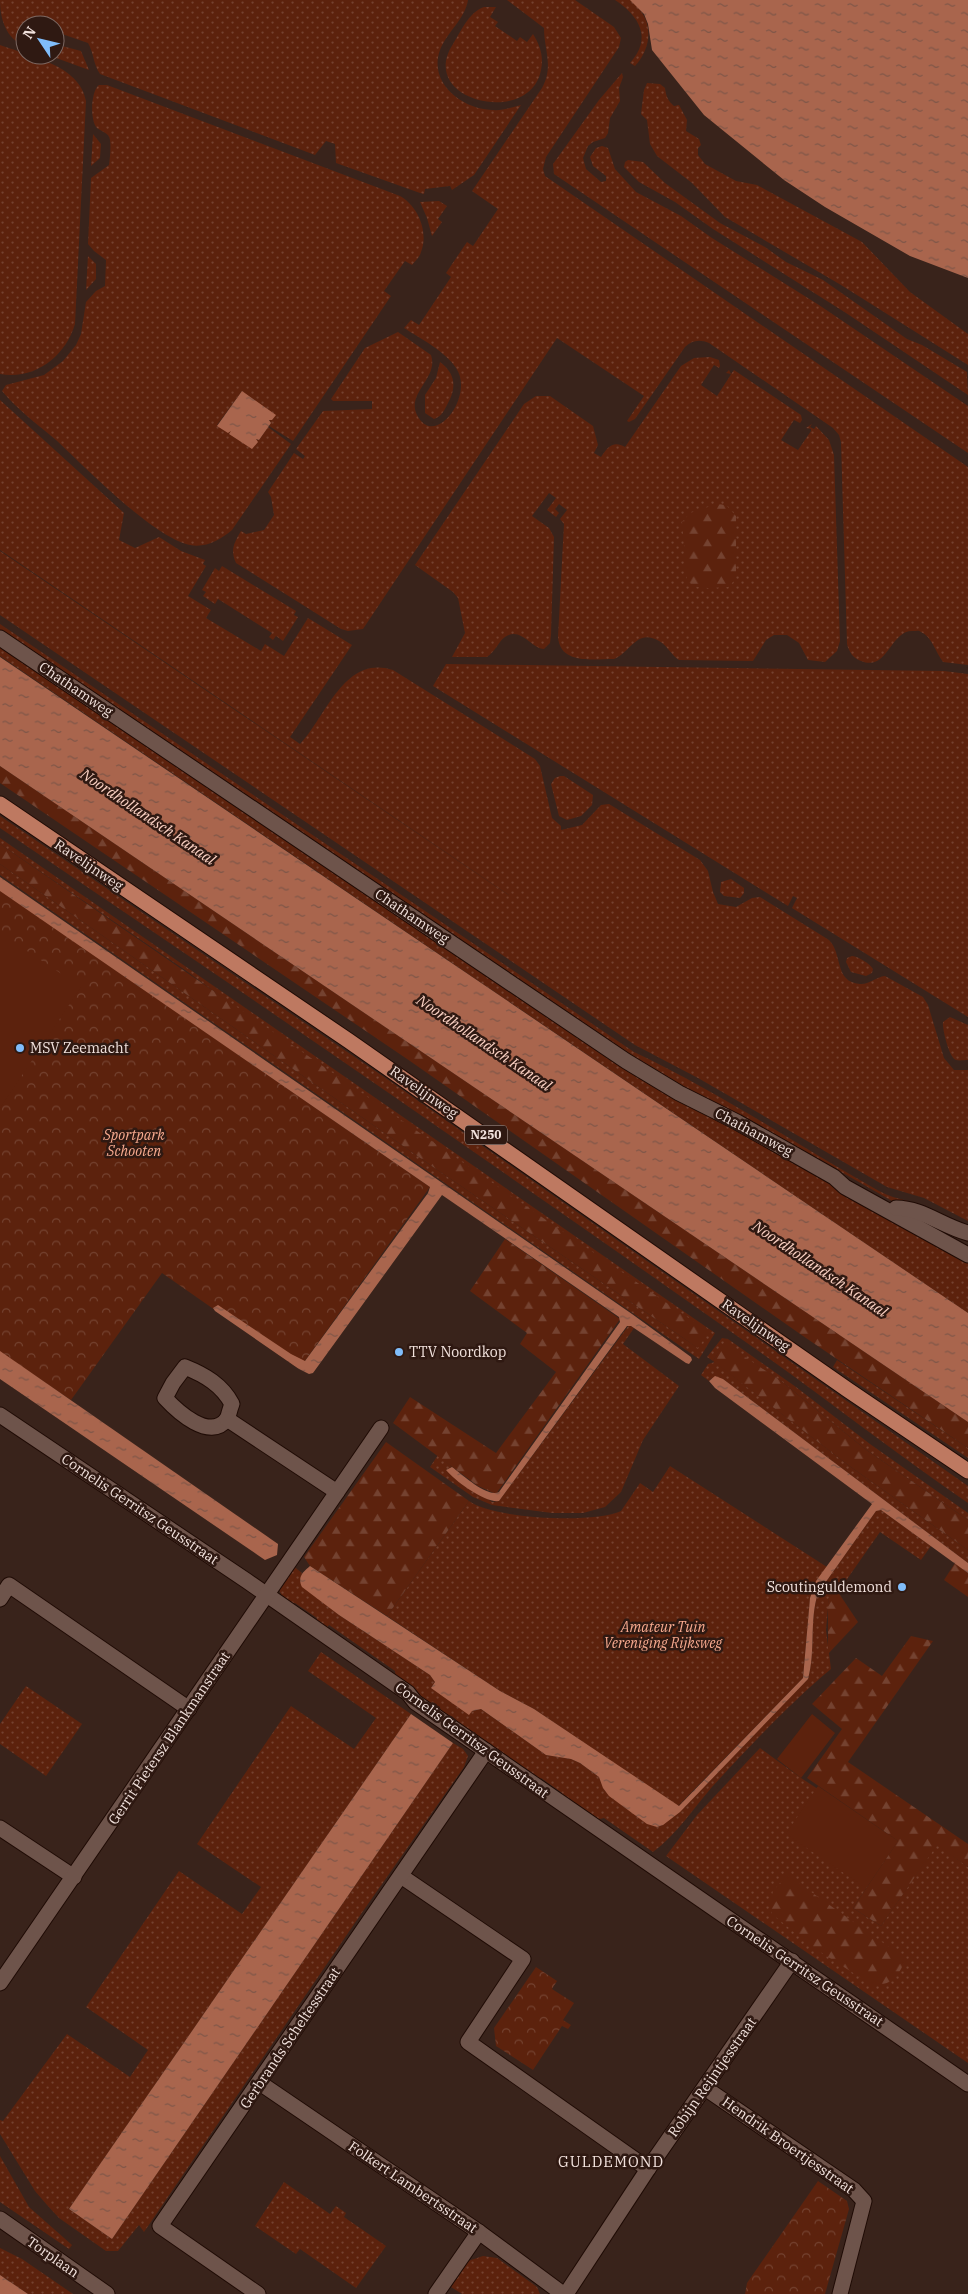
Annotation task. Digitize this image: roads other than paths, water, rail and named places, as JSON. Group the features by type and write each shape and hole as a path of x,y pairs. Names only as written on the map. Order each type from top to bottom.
{"main road":[{"name":"Ravelijnweg","path":"0,804 349,1041 848,1390 968,1471"}],"street":[{"name":"Chathamweg","path":"0,638 626,1061 679,1093 737,1122 834,1177 845,1186 968,1255"},
{"name":"Chathamweg","path":"834,1177 848,1181 942,1234 968,1244"},
{"name":"Chathamweg","path":"896,1208 916,1210 947,1227 968,1234"},
{"path":"185,1367 200,1373 225,1391 232,1404 227,1419 215,1427 200,1425 177,1410 165,1398 173,1382 185,1367"},
{"name":"Cornelis Gerritsz Geusstraat","path":"0,1415 267,1595 408,1693 414,1702 968,2084"},
{"path":"227,1419 337,1492"},
{"name":"Gerrit Pietersz Blankmanstraat","path":"0,1983 381,1428"},
{"path":"0,1599 10,1585 189,1709"},
{"name":"Gerbrands Scheltesstraat","path":"258,2294 160,2226 260,2083 486,1751"},
{"path":"4,1831 74,1877"},
{"path":"401,1876 523,1959 468,2042 648,2169"},
{"name":"Robijn Reijntjesstraat","path":"564,2294 792,1961"},
{"name":"Folkert Lambertsstraat","path":"260,2083 479,2232 564,2294"},
{"name":"Hendrik Broertjesstraat","path":"705,2088 854,2190 864,2201 840,2294"},
{"name":"Torplaan","path":"0,2219 107,2294"},
{"path":"436,2294 479,2232"}],"water":[{"path":"630,0 968,0 968,278 910,256 825,207 784,180 704,115 652,50 648,24 644,14"},
{"path":"242,391 276,415 272,420 269,420 271,423 259,440 256,439 258,442 252,449 229,434 231,431 228,433 217,426"},
{"name":"Noordhollandsch Kanaal","path":"0,657 968,1313 968,1422 0,766"},
{"path":"0,877 632,1314 691,1357 692,1360 689,1364 686,1363 631,1326 627,1326 499,1501 486,1499 463,1485 446,1470 452,1467 481,1489 494,1493 499,1492 620,1322 619,1317 442,1195 313,1373 309,1374 299,1369 215,1311 213,1308 218,1305 291,1354 305,1361 428,1193 430,1187 0,891"},
{"path":"0,1351 278,1544 277,1555 265,1560 0,1379"},
{"path":"715,1376 723,1379 968,1563 968,1573 881,1510 876,1511 818,1593 815,1604 812,1658 808,1679 680,1812 663,1825 657,1827 647,1824 609,1796 603,1788 599,1777 580,1763 571,1759 546,1755 481,1709 472,1711 469,1715 431,1688 435,1682 430,1675 339,1615 302,1587 300,1578 310,1566 500,1691 534,1709 679,1806 803,1678 810,1598 816,1581 872,1504 715,1388 709,1381"},
{"path":"411,1714 453,1743 112,2239 69,2209"},
{"path":"0,2275 28,2294 0,2294"}],"place":[{"name":"MSV Zeemacht","path":"20,1048"},
{"name":"TTV Noordkop","path":"399,1352"},
{"name":"Scoutinguldemond","path":"902,1587"}],"district":[{"name":"GULDEMOND","path":"611,2162"}],"park label":[{"name":"Sportpark Schooten","path":"134,1144"},
{"name":"Amateur Tuin Vereniging Rijksweg","path":"663,1635"}]}
